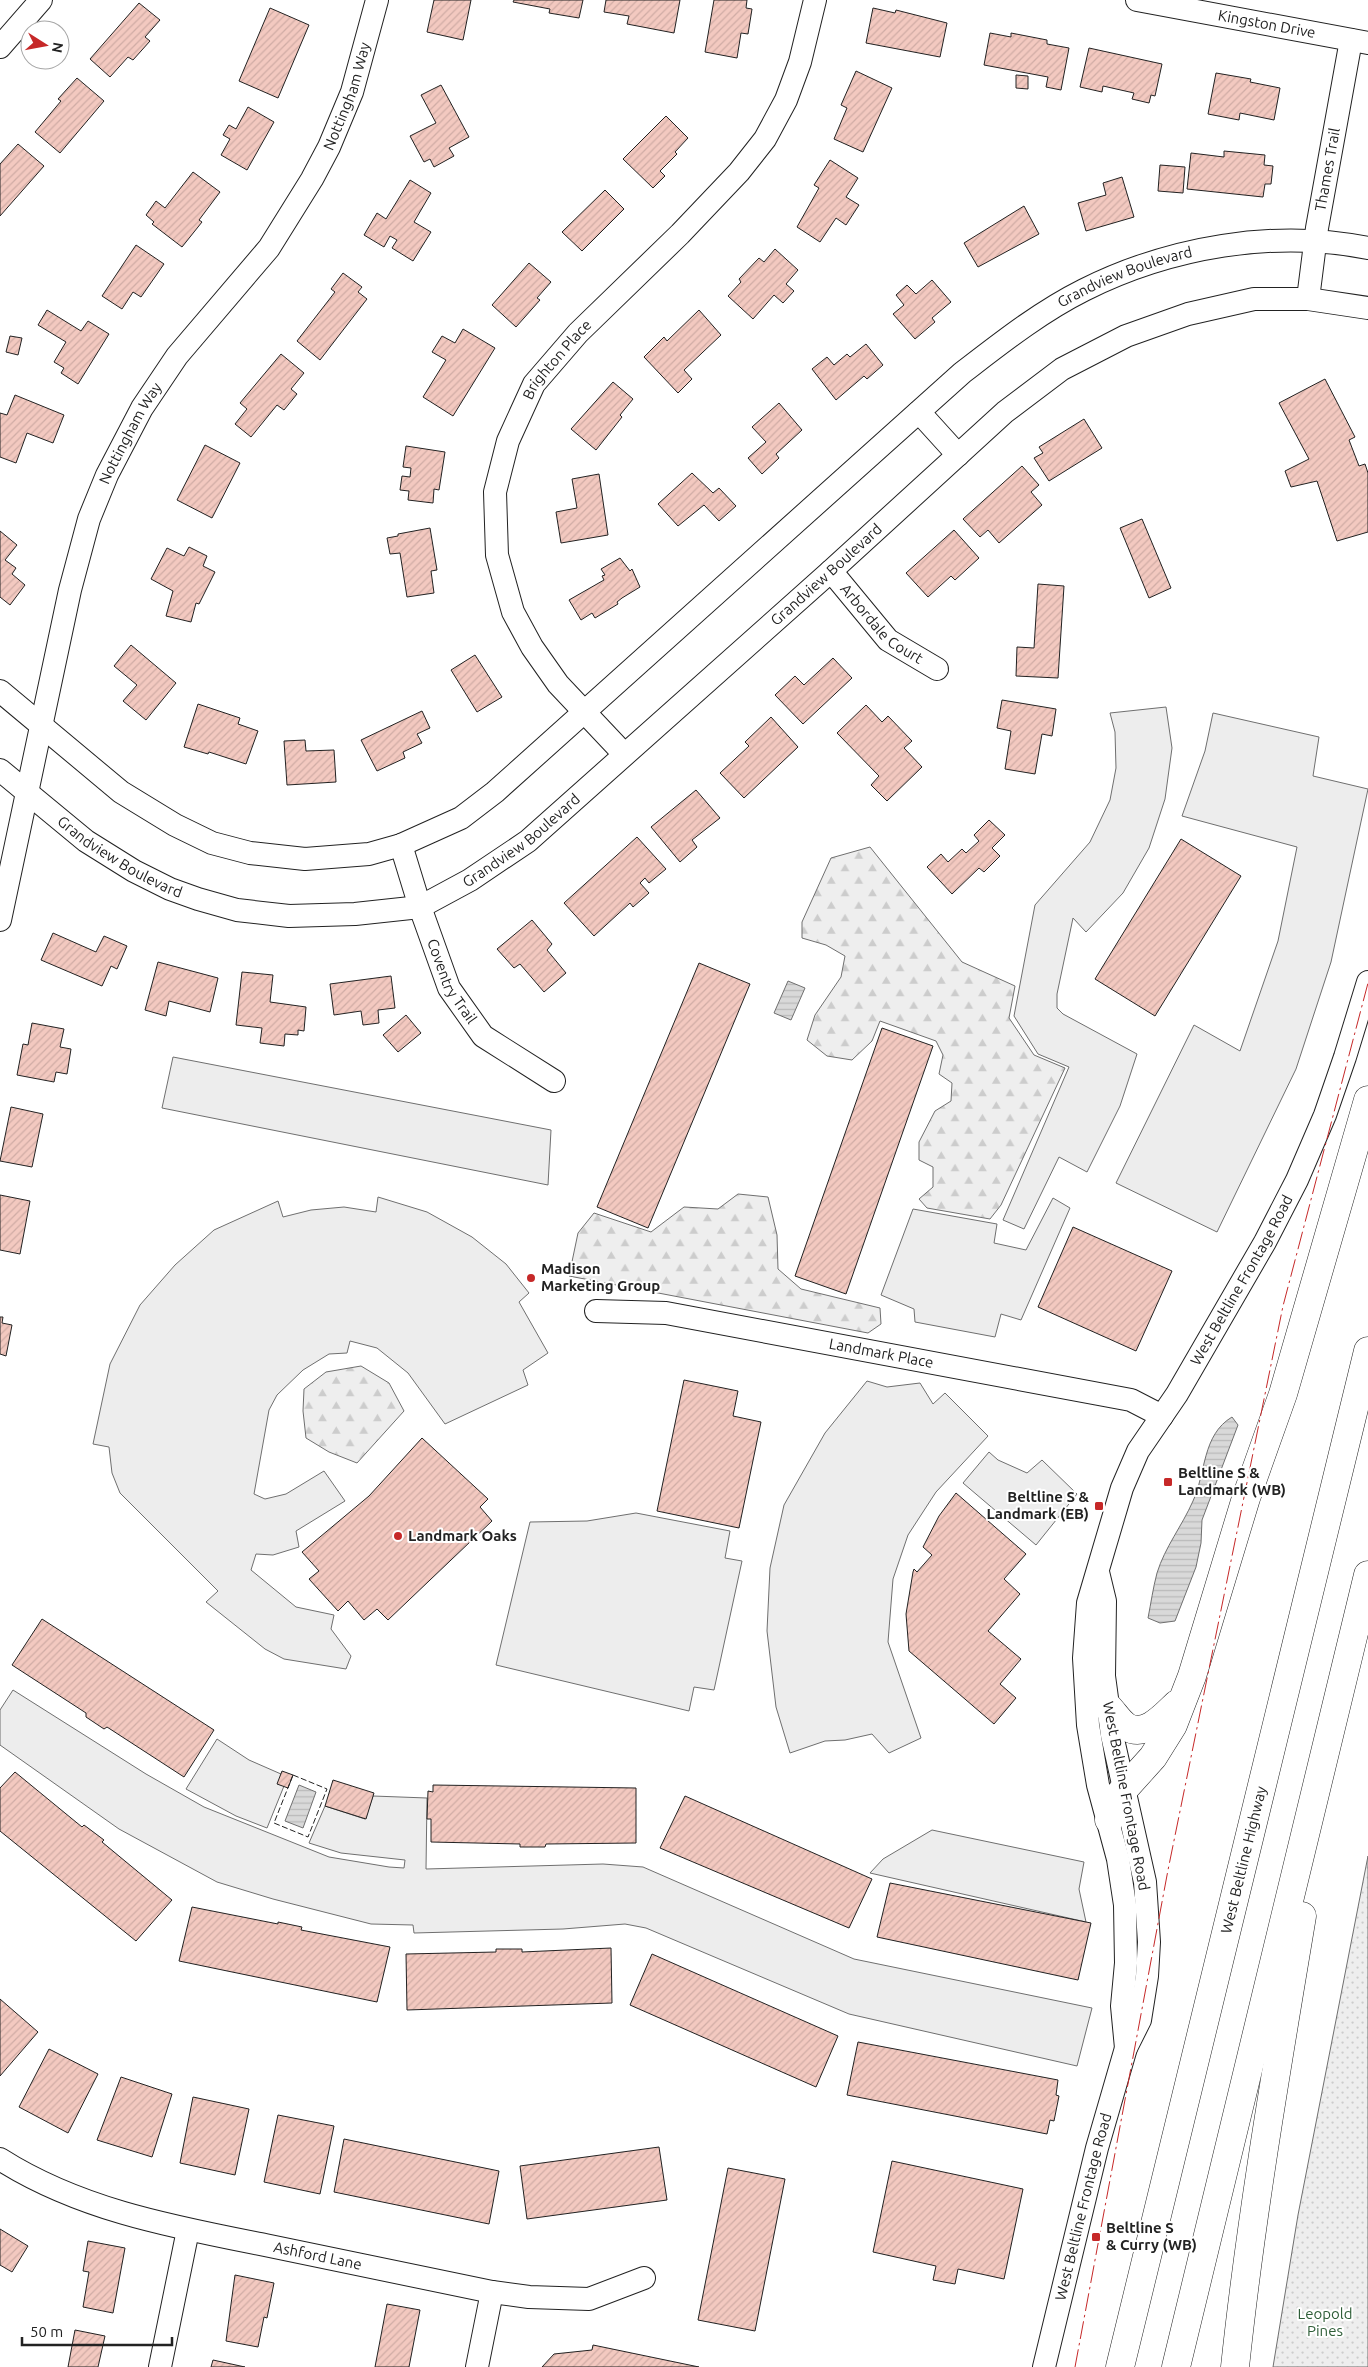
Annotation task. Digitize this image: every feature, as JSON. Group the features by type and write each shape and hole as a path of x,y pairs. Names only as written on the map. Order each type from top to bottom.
{"highway":[{"path":"1108,1820 1117,1797 1153,1757 1173,1725 1192,1676 1246,1498 1283,1394 1368,1100"},
{"name":"West Beltline Highway","path":"1120,2367 1368,1351"},
{"path":"1176,2367 1368,1574"},
{"path":"1235,2367 1248,2248 1262,2154 1342,1684"},
{"path":"1108,1707 1128,1727 1143,1729 1149,1728 1182,1699"}],"street":[{"path":"0,47 41,0"},
{"name":"Nottingham Way","path":"0,920 40,724 70,590 89,518 107,475 142,408 172,363 269,248 312,179 329,147 352,92 377,0"},
{"name":"Brighton Place","path":"624,754 558,684 532,648 513,612 497,555 495,492 508,441 534,384 578,333 680,234 739,172 765,139 786,100 800,62 815,0"},
{"name":"Kingston Drive","path":"1138,0 1359,41"},
{"name":"Thames Trail","path":"1308,299 1315,241 1359,41"},
{"name":"Grandview Boulevard","path":"0,691 122,792 175,824 212,843 250,853 305,859 370,854 401,845 461,818 495,792 962,373 1027,324 1084,290 1131,270 1231,244 1315,241 1368,248"},
{"name":"Grandview Boulevard","path":"0,770 86,841 134,871 170,889 198,899 237,910 290,916 355,914 420,907 470,880 528,841 831,571 1005,412 1062,369 1126,336 1188,314 1254,299 1308,299 1368,308"},
{"path":"919,412 958,455"},
{"name":"Arbordale Court","path":"831,571 888,640 937,669"},
{"name":"Coventry Trail","path":"401,845 420,907 449,988 483,1036 554,1081"},
{"name":"West Beltline Frontage Road","path":"1126,2048 1122,2006 1126,1963 1126,1905 1118,1859 1098,1785 1088,1725 1084,1658 1088,1603 1122,1488 1138,1451 1220,1322 1297,1180 1325,1115 1346,1057 1368,982"},
{"name":"Landmark Place","path":"596,1311 666,1312 1131,1400 1162,1416"},
{"name":"West Beltline Frontage Road","path":"1044,2367 1091,2170 1126,2048 1140,2020 1147,1976 1149,1942 1146,1882 1108,1707 1104,1666 1105,1601 1098,1571"},
{"name":"Ashford Lane","path":"0,2159 20,2172 72,2196 130,2216 188,2230 492,2292 529,2297 589,2298 644,2278"},
{"path":"160,2367 188,2230"},
{"path":"477,2367 492,2292"}],"green space":[{"path":"870,847 962,962 1015,986 1009,1018 1034,1055 1065,1068 1001,1205 990,1219 927,1208 919,1199 933,1187 933,1167 919,1160 919,1142 935,1111 951,1101 952,1083 939,1074 943,1055 936,1041 880,1021 872,1041 852,1060 827,1056 807,1040 815,1015 841,977 845,956 826,945 802,938 802,922 831,858"},
{"path":"738,1194 768,1197 777,1235 778,1269 801,1289 880,1308 881,1324 868,1333 569,1276 578,1233 594,1213 651,1232 684,1207 718,1209"},
{"path":"361,1366 389,1383 404,1411 357,1463 329,1452 306,1438 303,1411 304,1389 326,1372"},
{"name":"Leopold Pines","path":"1368,1856 1368,2367 1273,2367 1298,2215"}],"shaded area":[{"path":"1166,707 1172,748 1165,799 1149,848 1123,893 1086,932 1073,918 1057,994 1057,1008 1063,1014 1137,1054 1120,1106 1087,1172 1059,1157 1024,1229 1003,1220 1069,1067 1038,1054 1014,1016 1035,905 1090,842 1110,800 1116,768 1115,732 1110,713"},
{"path":"1213,713 1319,737 1313,776 1368,789 1331,962 1296,1069 1217,1232 1116,1183 1194,1025 1240,1051 1278,941 1297,847 1182,816 1205,751"},
{"path":"788,981 805,988 791,1020 774,1013"},
{"path":"173,1057 551,1130 548,1185 162,1108"},
{"path":"378,1197 427,1212 472,1237 506,1264 529,1293 519,1302 548,1353 523,1370 528,1385 445,1424 408,1373 377,1348 350,1341 347,1353 329,1354 303,1370 277,1395 269,1410 254,1494 265,1499 286,1494 324,1471 345,1501 296,1531 299,1547 273,1555 256,1554 251,1570 296,1607 334,1615 331,1629 351,1656 346,1669 284,1659 265,1649 206,1602 218,1591 120,1493 112,1473 109,1447 93,1444 110,1364 140,1305 175,1265 214,1230 278,1201 283,1217 311,1210 344,1207 376,1212"},
{"path":"1053,1198 1070,1208 1021,1320 1001,1314 995,1337 915,1322 914,1309 881,1295 913,1209 997,1224 994,1243 1026,1250"},
{"path":"867,1381 887,1387 920,1383 933,1404 945,1393 988,1436 936,1492 908,1535 893,1579 888,1642 921,1738 889,1753 872,1734 845,1740 825,1741 790,1753 776,1707 767,1631 770,1568 784,1505 825,1433"},
{"path":"1232,1417 1238,1425 1202,1520 1201,1543 1196,1567 1175,1621 1160,1623 1148,1618 1160,1563 1193,1501 1210,1444 1222,1425"},
{"path":"989,1452 998,1460 1027,1473 1042,1460 1077,1494 1036,1545 963,1483"},
{"path":"636,1513 730,1531 725,1558 742,1561 714,1690 694,1687 689,1711 496,1665 530,1522 587,1521"},
{"path":"13,1690 146,1774 204,1807 329,1857 404,1868 405,1860 341,1853 309,1843 325,1806 365,1819 373,1796 427,1798 426,1869 603,1864 643,1867 854,1959 1092,2008 1077,2066 849,2014 646,1928 625,1924 563,1929 414,1933 413,1925 371,1924 273,1899 217,1882 119,1829 0,1745 0,1710"},
{"path":"217,1739 249,1760 281,1774 284,1786 267,1828 236,1816 186,1789"},
{"path":"299,1785 316,1792 303,1828 285,1821"},
{"path":"932,1830 1084,1862 1079,1889 1086,1922 870,1873 883,1859"}],"building":[{"path":"434,0 471,0 463,40 427,32"},
{"path":"514,0 583,0 579,18 549,13 550,9 513,2"},
{"path":"606,0 680,0 674,33 627,24 629,16 604,12"},
{"path":"714,0 747,0 746,8 752,9 748,34 741,33 737,58 705,52"},
{"path":"139,3 160,20 145,37 150,41 133,60 128,57 110,77 90,59"},
{"path":"270,8 309,25 278,98 239,81"},
{"path":"873,8 895,13 896,10 947,23 940,57 866,43"},
{"path":"990,33 1011,37 1011,33 1047,40 1047,44 1069,48 1061,90 1046,87 1048,77 984,65"},
{"path":"1089,48 1162,64 1155,96 1151,95 1149,103 1132,99 1134,93 1103,86 1102,92 1080,87"},
{"path":"856,71 892,88 863,152 834,139 847,108 841,105"},
{"path":"1216,73 1251,79 1250,82 1280,88 1274,120 1240,113 1239,120 1208,114"},
{"path":"1016,75 1028,76 1028,89 1016,88"},
{"path":"77,78 104,101 60,153 35,132 61,101 58,99"},
{"path":"441,85 469,137 449,148 454,156 434,167 430,159 424,162 410,136 436,123 421,95"},
{"path":"248,107 274,122 247,170 221,155 230,139 223,135 229,125 236,129"},
{"path":"666,116 688,138 675,152 677,154 660,171 665,176 653,188 623,159"},
{"path":"18,144 44,166 0,216 0,164"},
{"path":"1224,151 1265,155 1264,165 1273,166 1271,184 1265,184 1263,197 1187,189 1191,153 1224,157"},
{"path":"830,160 858,178 846,197 859,205 846,225 836,218 820,242 797,227 819,188 814,185"},
{"path":"1160,165 1185,167 1183,193 1158,191"},
{"path":"193,172 220,192 199,220 202,222 182,247 152,224 154,222 146,215 156,201 165,208"},
{"path":"1122,177 1134,217 1086,231 1078,203 1106,195 1103,183"},
{"path":"410,180 431,193 414,222 431,232 413,261 392,248 397,240 390,236 384,247 364,235 377,213 386,219"},
{"path":"605,190 624,209 582,251 562,232"},
{"path":"1024,206 1039,234 978,267 964,243"},
{"path":"136,245 164,264 141,297 133,292 122,309 102,296"},
{"path":"775,249 798,270 786,284 794,291 783,303 774,295 753,319 728,296 741,282 739,279 759,258 764,262"},
{"path":"529,263 551,282 537,298 540,300 516,327 492,305"},
{"path":"343,273 362,287 358,292 367,299 320,360 297,341 335,292 331,289"},
{"path":"932,280 951,302 932,318 935,322 915,339 893,314 904,305 896,295 907,285 916,294"},
{"path":"47,310 81,331 88,321 109,334 78,384 61,373 64,368 54,362 66,342 38,325"},
{"path":"699,310 721,335 684,370 692,379 678,393 644,357 664,337 667,341"},
{"path":"463,329 495,348 453,416 423,397 446,360 432,352 442,336 455,343"},
{"path":"10,336 22,338 18,355 6,352"},
{"path":"866,344 883,365 867,379 864,376 836,400 812,369 827,357 834,365 847,354 850,357"},
{"path":"281,354 304,373 291,389 297,394 284,410 277,405 251,437 235,424 247,409 240,403"},
{"path":"1325,379 1355,437 1349,440 1359,466 1365,464 1368,473 1368,532 1337,541 1317,481 1291,487 1285,471 1309,459 1279,403"},
{"path":"613,382 633,399 620,415 622,417 596,450 571,429"},
{"path":"15,395 64,415 53,443 27,433 16,463 0,457 0,413 7,415"},
{"path":"779,403 802,430 776,454 779,458 762,474 748,458 766,442 752,427"},
{"path":"1084,419 1102,448 1049,481 1034,458 1043,453 1039,447"},
{"path":"205,445 240,463 212,518 177,500"},
{"path":"406,446 445,452 439,490 434,489 433,503 408,500 409,491 400,490 402,476 410,477 411,468 403,467"},
{"path":"1022,466 1039,485 1031,492 1042,505 999,543 988,530 980,537 963,519"},
{"path":"692,473 713,493 719,488 736,506 719,521 704,505 678,526 658,504"},
{"path":"599,474 608,535 561,543 556,512 577,508 572,479"},
{"path":"1142,519 1171,588 1149,598 1120,528"},
{"path":"430,528 437,570 431,571 434,593 407,597 400,553 390,554 387,538"},
{"path":"954,530 979,558 955,580 951,576 928,597 906,573"},
{"path":"0,531 17,545 5,560 16,568 12,574 25,585 10,605 0,597"},
{"path":"189,547 207,556 203,566 215,572 199,604 196,603 191,622 166,616 173,591 151,579 167,548 184,556"},
{"path":"620,558 630,571 632,569 640,587 622,598 617,602 618,604 595,618 592,613 581,620 569,600 604,580 602,576 605,575 601,569"},
{"path":"1038,584 1064,586 1058,678 1016,676 1017,647 1034,648"},
{"path":"131,645 176,683 146,720 123,701 137,685 114,666"},
{"path":"475,655 502,697 477,712 451,670"},
{"path":"833,658 852,678 803,724 775,695 795,676 804,685"},
{"path":"1002,700 1056,709 1052,736 1042,734 1035,774 1005,769 1011,731 997,728"},
{"path":"198,704 240,718 238,724 258,731 246,764 209,752 208,754 184,747"},
{"path":"866,705 882,722 888,716 912,741 904,748 922,767 887,801 871,785 879,776 837,733"},
{"path":"422,711 430,728 417,734 422,743 403,752 405,758 377,771 361,740"},
{"path":"771,717 798,747 744,798 720,773 749,746 745,742"},
{"path":"305,740 306,751 334,750 336,782 287,785 284,741"},
{"path":"696,790 720,818 692,840 697,847 680,862 651,827"},
{"path":"989,820 1005,835 992,848 1000,856 984,872 979,868 952,894 927,867 941,854 948,862 962,849 966,853 979,841 974,835"},
{"path":"637,837 666,869 649,883 645,878 640,883 649,893 633,907 630,903 594,936 564,903"},
{"path":"1181,839 1241,876 1155,1016 1095,979"},
{"path":"532,920 552,944 547,950 566,973 544,992 520,964 514,968 497,949"},
{"path":"53,933 96,952 104,936 127,946 117,969 111,966 102,986 41,960"},
{"path":"158,962 218,978 210,1012 169,1001 166,1016 145,1010"},
{"path":"699,963 750,984 648,1228 597,1207"},
{"path":"242,972 273,975 270,1002 306,1007 304,1031 298,1030 298,1035 285,1034 284,1046 260,1043 262,1028 236,1025"},
{"path":"391,976 395,1008 378,1010 379,1023 363,1025 361,1011 334,1015 330,984"},
{"path":"406,1015 421,1033 398,1052 383,1035"},
{"path":"32,1023 64,1029 60,1047 71,1049 67,1074 56,1072 54,1082 17,1075 23,1044 28,1045"},
{"path":"882,1028 933,1046 846,1294 795,1276"},
{"path":"11,1107 43,1114 32,1167 0,1161"},
{"path":"0,1195 30,1201 20,1254 0,1250"},
{"path":"1073,1227 1172,1271 1136,1351 1038,1307"},
{"path":"0,1317 3,1317 2,1323 12,1325 6,1356 0,1354"},
{"path":"684,1380 738,1391 733,1416 761,1422 739,1528 657,1511"},
{"name":"Landmark Oaks","path":"422,1438 488,1499 480,1507 492,1521 388,1620 377,1609 364,1620 348,1601 338,1611 309,1579 319,1571 302,1552 369,1496"},
{"path":"956,1493 1026,1554 1004,1579 1020,1594 988,1631 1021,1659 1000,1684 1016,1698 994,1724 909,1651 906,1614 913,1572 914,1569 917,1572 932,1555 923,1547 939,1516"},
{"path":"42,1619 214,1730 184,1777 107,1727 104,1729 86,1717 86,1713 12,1665"},
{"path":"282,1771 293,1775 288,1788 277,1784"},
{"path":"15,1772 82,1827 84,1825 104,1840 102,1842 172,1900 136,1941 0,1831 0,1788"},
{"path":"333,1780 374,1793 366,1819 325,1806"},
{"path":"433,1785 636,1788 636,1843 546,1844 545,1847 520,1847 520,1844 431,1842 431,1819 427,1819 428,1791 433,1792"},
{"path":"685,1796 872,1879 849,1928 660,1848"},
{"path":"890,1883 1091,1923 1078,1980 877,1937"},
{"path":"192,1907 278,1924 278,1922 302,1927 301,1930 390,1947 377,2002 179,1961"},
{"path":"611,1948 612,2003 407,2010 406,1954 496,1952 496,1949 522,1949 522,1952"},
{"path":"652,1954 838,2036 816,2087 630,2005"},
{"path":"0,1999 38,2032 0,2076"},
{"path":"858,2042 1058,2080 1056,2095 1059,2096 1054,2121 1050,2120 1047,2134 847,2095"},
{"path":"49,2049 98,2074 68,2133 19,2107"},
{"path":"121,2077 172,2094 152,2157 97,2140"},
{"path":"193,2097 249,2109 235,2175 180,2163"},
{"path":"278,2115 334,2126 320,2194 264,2182"},
{"path":"344,2139 499,2171 489,2224 334,2192"},
{"path":"659,2147 667,2200 527,2219 520,2166"},
{"path":"892,2161 1023,2189 1004,2279 958,2269 955,2284 933,2280 936,2266 873,2252"},
{"path":"728,2168 785,2179 755,2331 698,2320"},
{"path":"0,2229 28,2246 12,2272 0,2265"},
{"path":"88,2241 125,2248 113,2313 83,2307 89,2272 83,2271"},
{"path":"235,2275 274,2283 267,2318 264,2317 258,2347 226,2341"},
{"path":"387,2304 420,2310 409,2367 375,2367"},
{"path":"75,2330 105,2336 98,2367 68,2367"},
{"path":"593,2345 699,2367 542,2367 554,2354 592,2350"},
{"path":"213,2360 245,2367 211,2367"}],"fence":[{"path":"293,1775 327,1789 308,1837 274,1823 293,1775"}],"power":[{"path":"1075,2367 1168,1870 1283,1306 1368,983"}],"place":[{"name":"Madison Marketing Group","path":"531,1278"},
{"name":"Beltline S & Landmark (WB)","path":"1168,1482"},
{"name":"Beltline S & Landmark (EB)","path":"1099,1506"},
{"name":"Landmark Oaks","path":"398,1536"},
{"name":"Beltline S & Curry (WB)","path":"1096,2237"}]}
